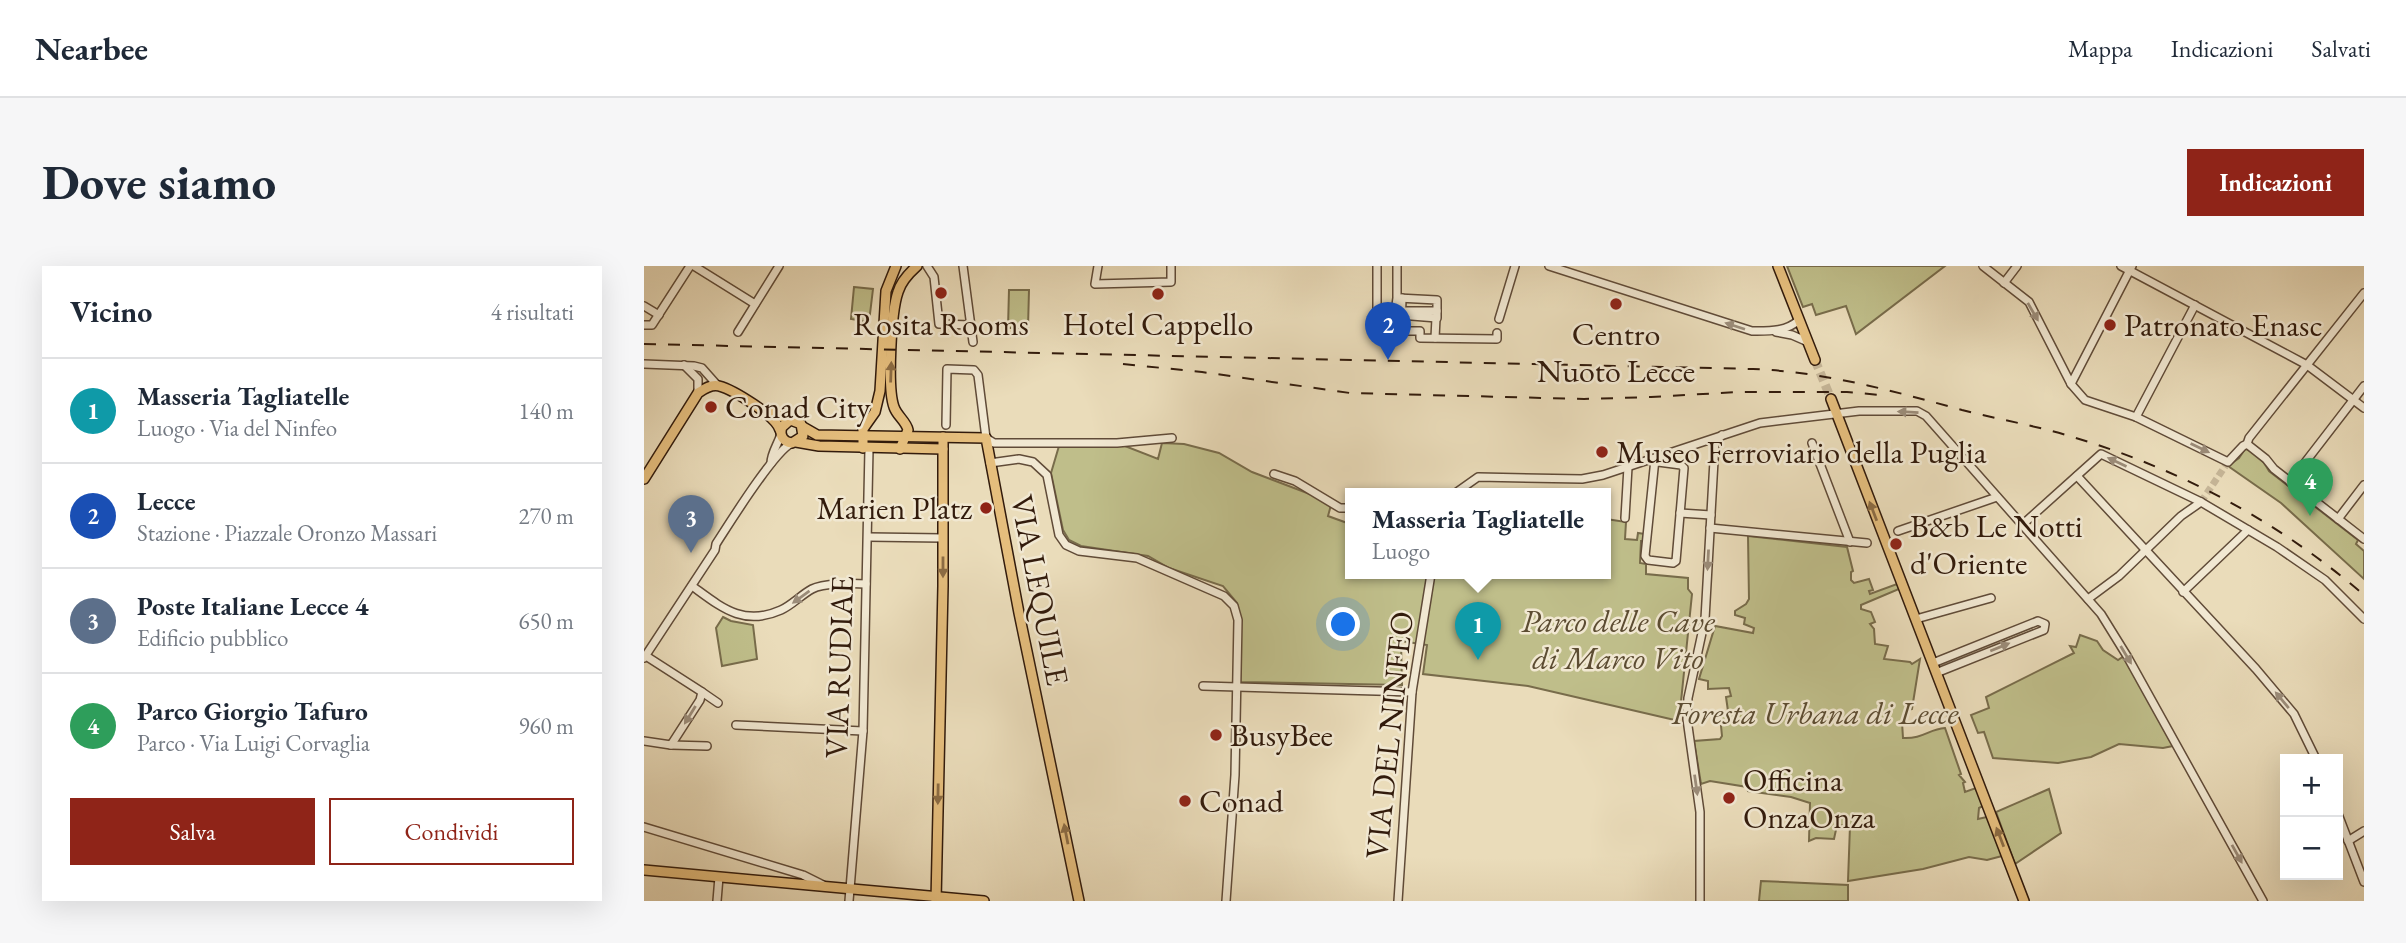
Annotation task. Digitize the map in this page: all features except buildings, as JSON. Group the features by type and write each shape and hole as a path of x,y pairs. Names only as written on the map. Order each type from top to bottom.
{"main road":[{"path":"900,449 908,436 907,425 896,412 891,391 893,317 902,282 917,266"},
{"path":"1778,266 1815,360"},
{"path":"866,448 863,435 865,425 875,412 880,391 886,291 896,267"},
{"path":"644,479 698,393 714,386 765,411 798,422 817,435 986,438"},
{"path":"1831,399 2024,901"},
{"path":"833,435 855,428 876,406"},
{"path":"765,411 776,422 785,441 794,443 943,449"},
{"path":"781,432 784,424 790,420"},
{"path":"794,443 803,436 803,427"},
{"path":"936,898 943,437"},
{"name":"VIA LEQUILE","path":"986,438 1079,901"},
{"path":"644,870 984,901"}],"street":[{"path":"648,325 659,315 692,266 755,304"},
{"path":"738,332 779,266"},
{"path":"927,266 934,277 939,324 971,325"},
{"path":"963,266 974,342"},
{"path":"1098,266 1095,284 1171,282 1171,266"},
{"path":"1377,266 1379,313 1436,315"},
{"path":"1397,266 1401,331 1419,331"},
{"path":"1499,319 1515,266"},
{"path":"1549,266 1752,331 1774,331 1809,343"},
{"path":"1983,266 2029,302 2071,384 2085,400 2136,417 2228,462 2247,444 2364,292"},
{"path":"2004,283 2017,266"},
{"path":"2121,266 2130,268 2307,365 2364,408"},
{"path":"2071,384 2130,268"},
{"path":"1399,297 1437,300 1435,335"},
{"path":"1415,299 1414,314 1420,338 1435,335 1497,339 1497,333"},
{"path":"1419,331 1424,314 1424,299"},
{"path":"2136,417 2195,305"},
{"path":"644,306 659,315"},
{"path":"1774,331 1790,327 1799,320"},
{"path":"644,364 684,364 702,369 714,386"},
{"path":"684,364 698,379 714,386"},
{"name":"VIA LEQUILE","path":"946,425 947,369 974,370 978,375 986,438"},
{"path":"698,379 698,393"},
{"path":"2290,482 2364,386"},
{"path":"1462,488 1478,477 1582,479 1655,459 1760,423 1836,413 1917,411 1926,416 2088,599 2127,656 2263,901"},
{"path":"771,463 781,432"},
{"path":"1700,901 1700,812 1687,719 1688,698 1705,619 1716,443 1722,435"},
{"path":"986,438 994,443 1043,444 1117,443 1172,438"},
{"path":"718,703 645,657 771,463 784,447 794,443"},
{"path":"1812,443 1850,542"},
{"path":"2247,444 2290,482 2364,539"},
{"name":"VIA RUDIAE","path":"849,901 863,731 868,537 866,448"},
{"path":"2022,525 2101,454 2201,502 2248,530 2325,580 2364,618"},
{"path":"989,463 1019,459 1033,462 1047,475 1059,535 1066,545 1079,551 1137,558 1224,596 1234,606 1238,620 1235,775 1226,901"},
{"path":"1655,459 1684,468 1676,561 1673,563 1648,560 1645,556 1655,459"},
{"path":"1625,518 1628,467"},
{"path":"1274,474 1295,481 1340,508 1345,508"},
{"path":"2077,476 2256,669 2294,714 2314,754"},
{"path":"2338,519 2364,485"},
{"path":"1898,531 1997,497"},
{"path":"2088,599 2119,576 2181,516 2201,502"},
{"path":"1680,513 1711,515"},
{"path":"1710,527 1867,543"},
{"path":"2183,592 2248,530"},
{"path":"868,537 943,538"},
{"name":"VIA DEL NINFEO","path":"1398,901 1412,692 1430,579"},
{"path":"692,586 732,613 747,617 780,610 814,587 866,584"},
{"path":"1916,619 1991,598"},
{"path":"1933,663 2038,621 2045,624 2044,630 1936,673"},
{"path":"1203,686 1412,692"},
{"path":"671,744 702,692"},
{"path":"736,725 863,731"},
{"path":"644,741 707,746"},
{"path":"2339,817 2364,883"},
{"path":"644,827 803,875 824,886"},
{"path":"2348,841 2364,831"},
{"path":"767,882 768,865"},
{"path":"718,901 719,877"}],"green space":[{"path":"1787,266 1945,266 1856,334 1846,306 1816,315 1812,304 1803,307"},
{"path":"854,287 873,289 869,322 851,319"},
{"path":"1009,290 1029,290 1028,328 1008,328"},
{"name":"Parco delle Cave di Marco Vito","path":"1162,443 1184,444 1219,453 1252,472 1315,496 1331,505 1328,516 1345,522 1345,579 1611,579 1611,520 1626,522 1625,539 1637,540 1638,533 1645,534 1644,541 1641,541 1640,563 1646,564 1646,574 1688,578 1688,589 1692,594 1679,721 1528,686 1423,674 1427,645 1401,641 1402,685 1240,682 1241,620 1237,603 1223,586 1169,568 1148,556 1081,546 1069,540 1063,530 1051,473 1059,446 1125,446 1158,459"},
{"path":"2245,449 2256,454 2269,471 2358,540 2356,544 2364,551 2364,579 2281,503 2228,466 2239,458"},
{"name":"Foresta Urbana di Lecce","path":"1748,536 1847,547 1853,571 1851,580 1854,583 1869,579 1873,590 1869,591 1870,594 1897,584 1899,589 1861,605 1861,609 1871,612 1875,622 1870,624 1874,629 1875,644 1888,646 1884,659 1912,664 1920,659 1912,709 1905,711 1905,721 1902,722 1903,738 1945,728 1961,774 1959,775 1965,782 1965,792 1976,788 1983,806 1979,808 1978,819 1987,817 2002,856 1987,860 1969,857 1923,869 1848,881 1850,826 1837,825 1834,839 1816,838 1809,841 1810,803 1791,797 1748,791 1747,787 1710,781 1701,784 1694,741 1720,739 1720,716 1728,711 1726,697 1731,696 1729,688 1708,689 1708,681 1699,679 1715,626 1753,633 1754,628 1744,624 1745,618 1735,615 1735,611 1749,599"},
{"path":"723,617 753,625 757,659 722,666 716,628"},
{"path":"2080,635 2097,641 2103,650 2118,660 2124,656 2173,746 2163,748 2119,744 2091,757 2058,763 1993,758 1984,732 1978,733 1971,715 1989,708 1986,697 2074,653 2070,646 2076,647"},
{"path":"2049,789 2061,833 2015,864 1996,812"},
{"path":"1761,881 1848,885 1848,901 1759,901"}],"tunnel":[{"path":"1815,360 1831,399"},
{"path":"2201,502 2228,462"}],"railway":[{"path":"644,344 1753,369 1807,374 1885,389 2053,431 2147,463 2224,499 2260,520 2331,568 2364,595"},
{"path":"1123,364 1350,393 1584,399 1737,392 1847,392 1880,395"}],"place":[{"name":"Rosita Rooms","path":"941,293"},
{"name":"Hotel Cappello","path":"1158,294"},
{"name":"Centro Nuoto Lecce","path":"1616,304"},
{"name":"Patronato Enasc","path":"2110,325"},
{"name":"Lecce","path":"1388,360"},
{"name":"Conad City","path":"711,407"},
{"name":"Museo Ferroviario della Puglia","path":"1602,452"},
{"name":"Marien Platz","path":"986,508"},
{"name":"Parco Giorgio Tafuro","path":"2310,516"},
{"name":"B&b Le Notti d'Oriente","path":"1896,544"},
{"name":"Poste Italiane Lecce 4","path":"691,553"},
{"name":"Masseria Tagliatelle","path":"1478,660"},
{"name":"BusyBee","path":"1216,735"},
{"name":"Officina OnzaOnza","path":"1729,798"},
{"name":"Conad","path":"1185,801"}]}
